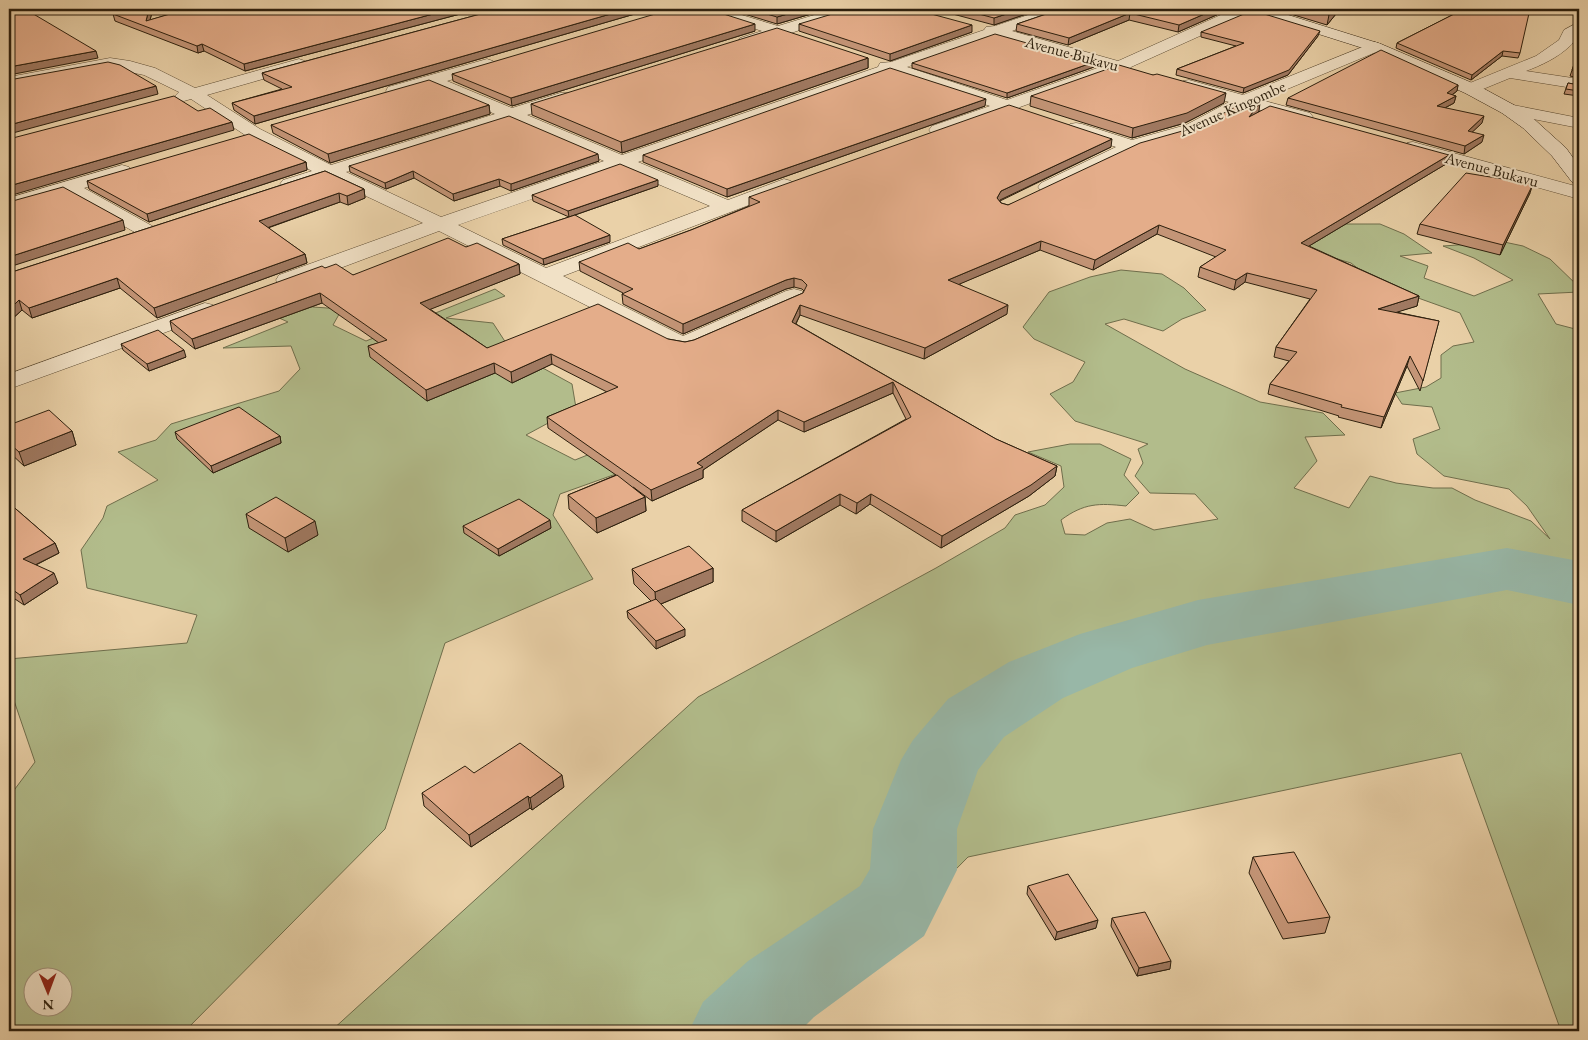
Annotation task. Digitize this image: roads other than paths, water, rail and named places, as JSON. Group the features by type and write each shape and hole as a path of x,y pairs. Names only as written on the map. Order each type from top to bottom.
{"street":[{"path":"708,9 806,40"},
{"path":"730,46 849,9"},
{"path":"271,286 440,224 1060,9"},
{"path":"923,136 1119,66 1237,14 1242,9"},
{"path":"1254,9 1275,12 1375,47 1471,89 1508,109 1528,124 1559,152 1579,178"},
{"name":"Avenue Bukavu","path":"967,24 1146,73"},
{"path":"1471,89 1551,54 1566,42 1569,33 1579,27"},
{"name":"Avenue Kingombe","path":"1035,193 1132,146 1192,129 1245,100 1375,47"},
{"path":"1551,54 1570,57"},
{"path":"375,97 505,58"},
{"path":"862,58 1034,114"},
{"path":"167,100 315,60"},
{"path":"9,82 110,64 123,64 156,74 195,93 253,132 682,343 794,296"},
{"path":"1508,72 1579,84"},
{"path":"431,80 726,206"},
{"path":"1173,81 1321,122"},
{"path":"275,189 587,91"},
{"path":"1508,109 1579,123"},
{"path":"1060,123 1132,146"},
{"name":"Avenue Bukavu","path":"1398,143 1579,193"},
{"path":"9,204 142,165"},
{"path":"546,275 801,179"},
{"path":"68,187 147,231"},
{"path":"9,382 224,303"}],"waterway":[{"path":"737,1031 781,989 892,911 913,870 915,829 941,760 976,718 1036,680 1106,651 1198,623 1507,569 1579,583"}]}
